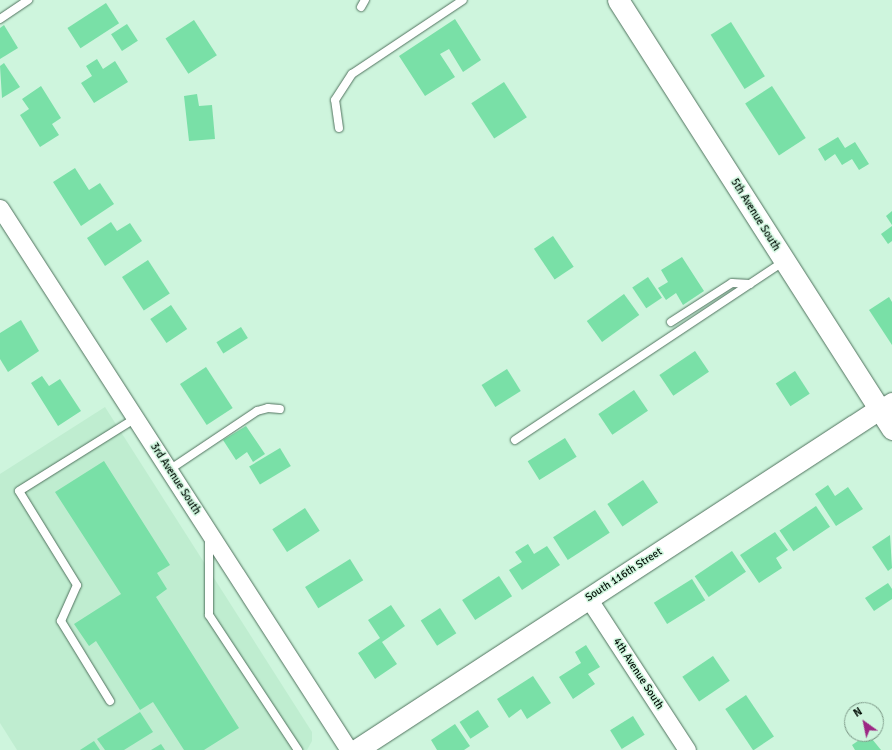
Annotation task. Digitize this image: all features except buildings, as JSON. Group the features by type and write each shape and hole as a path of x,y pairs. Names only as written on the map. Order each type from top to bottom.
{"street":[{"name":"5th Avenue South","path":"618,0 784,261 886,405 892,429"},
{"name":"3rd Avenue South","path":"0,208 349,750"},
{"name":"South 116th Street","path":"356,750 886,405"},
{"name":"4th Avenue South","path":"588,598 687,750"}],"lane":[{"path":"0,18 28,0"},
{"path":"338,128 335,100 352,74 463,0"},
{"path":"515,440 784,261"},
{"path":"671,322 732,283 750,284"},
{"path":"169,470 257,411 268,408 280,409"},
{"path":"110,701 61,621 77,584 19,491 136,418"},
{"path":"209,532 209,615 298,750"}],"shaded area":[{"path":"105,407 312,732 312,741 307,750 17,750 0,723 0,474"}]}
